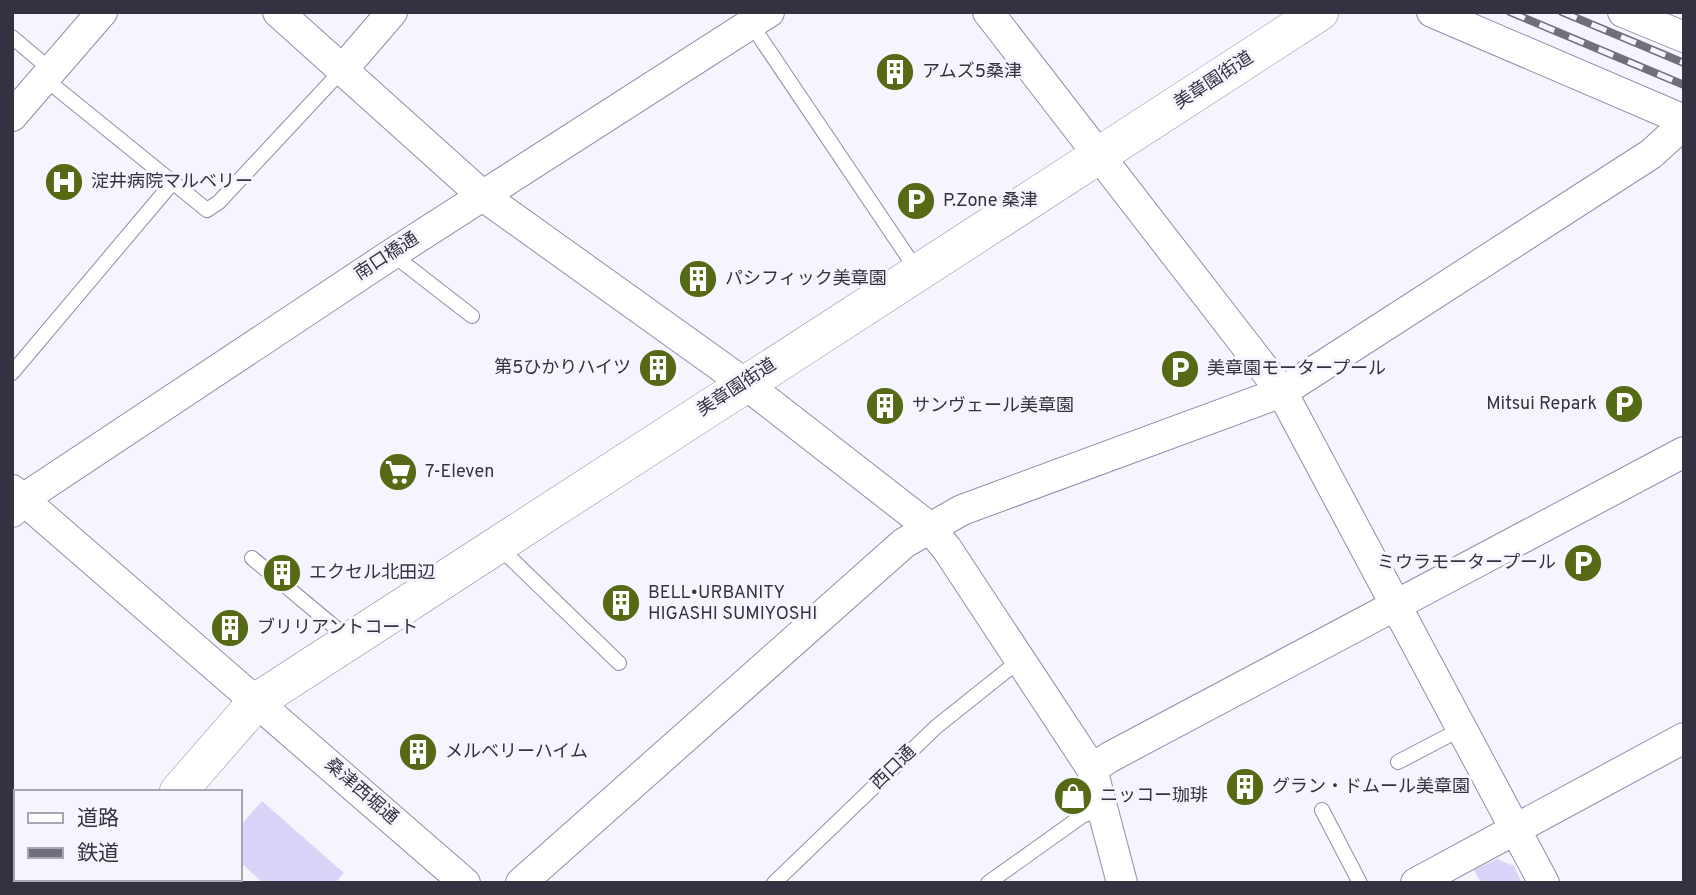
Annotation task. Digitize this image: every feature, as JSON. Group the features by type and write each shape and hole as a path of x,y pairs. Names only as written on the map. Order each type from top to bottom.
{"street":[{"path":"12,116 102,12"},
{"path":"278,12 483,196 744,383 929,527 947,549 1092,769 1122,883"},
{"path":"343,69 392,12"},
{"path":"988,12 1282,392 1398,604 1544,883"},
{"name":"美章園街道","path":"180,790 257,701 1320,12"},
{"path":"521,883 904,543 962,510 1282,392 1651,154 1684,122 1432,12"},
{"path":"1623,12 1684,37"},
{"name":"南口橋通","path":"16,500 760,18"},
{"path":"1092,769 1684,452"},
{"name":"桑津西堀通","path":"16,500 257,701 465,883"},
{"path":"1416,883 1684,738"}],"lane":[{"path":"760,18 918,272"},
{"path":"12,37 48,74 207,210 219,202 343,69"},
{"path":"12,373 173,182"},
{"path":"392,254 472,316"},
{"path":"497,545 619,663"},
{"path":"252,558 350,640"},
{"name":"西口通","path":"774,883 936,727 1020,660"},
{"path":"1398,762 1464,728"},
{"path":"988,883 1082,816 1102,808"},
{"path":"1322,810 1360,883"}],"shaded area":[{"path":"262,801 344,873 335,883 263,883 242,864 242,824"},
{"path":"1497,859 1514,866 1522,883 1481,883 1474,870"}],"railway":[{"path":"1510,12 1684,85"},
{"path":"1562,12 1684,63"}],"place":[{"name":"アムズ5桑津","path":"895,72"},
{"name":"淀井病院マルベリー","path":"64,182"},
{"name":"P.Zone 桑津","path":"916,201"},
{"name":"パシフィック美章園","path":"698,279"},
{"name":"第5ひかりハイツ","path":"658,368"},
{"name":"美章園モータープール","path":"1180,369"},
{"name":"Mitsui Repark","path":"1624,404"},
{"name":"サンヴェール美章園","path":"885,406"},
{"name":"7-Eleven","path":"398,472"},
{"name":"ミウラモータープール","path":"1583,563"},
{"name":"エクセル北田辺","path":"282,573"},
{"name":"BELL•URBANITY HIGASHI SUMIYOSHI","path":"621,603"},
{"name":"ブリリアントコート","path":"230,628"},
{"name":"メルベリーハイム","path":"418,752"},
{"name":"グラン・ドムール美章園","path":"1245,787"},
{"name":"ニッコー珈琲","path":"1073,796"}]}
